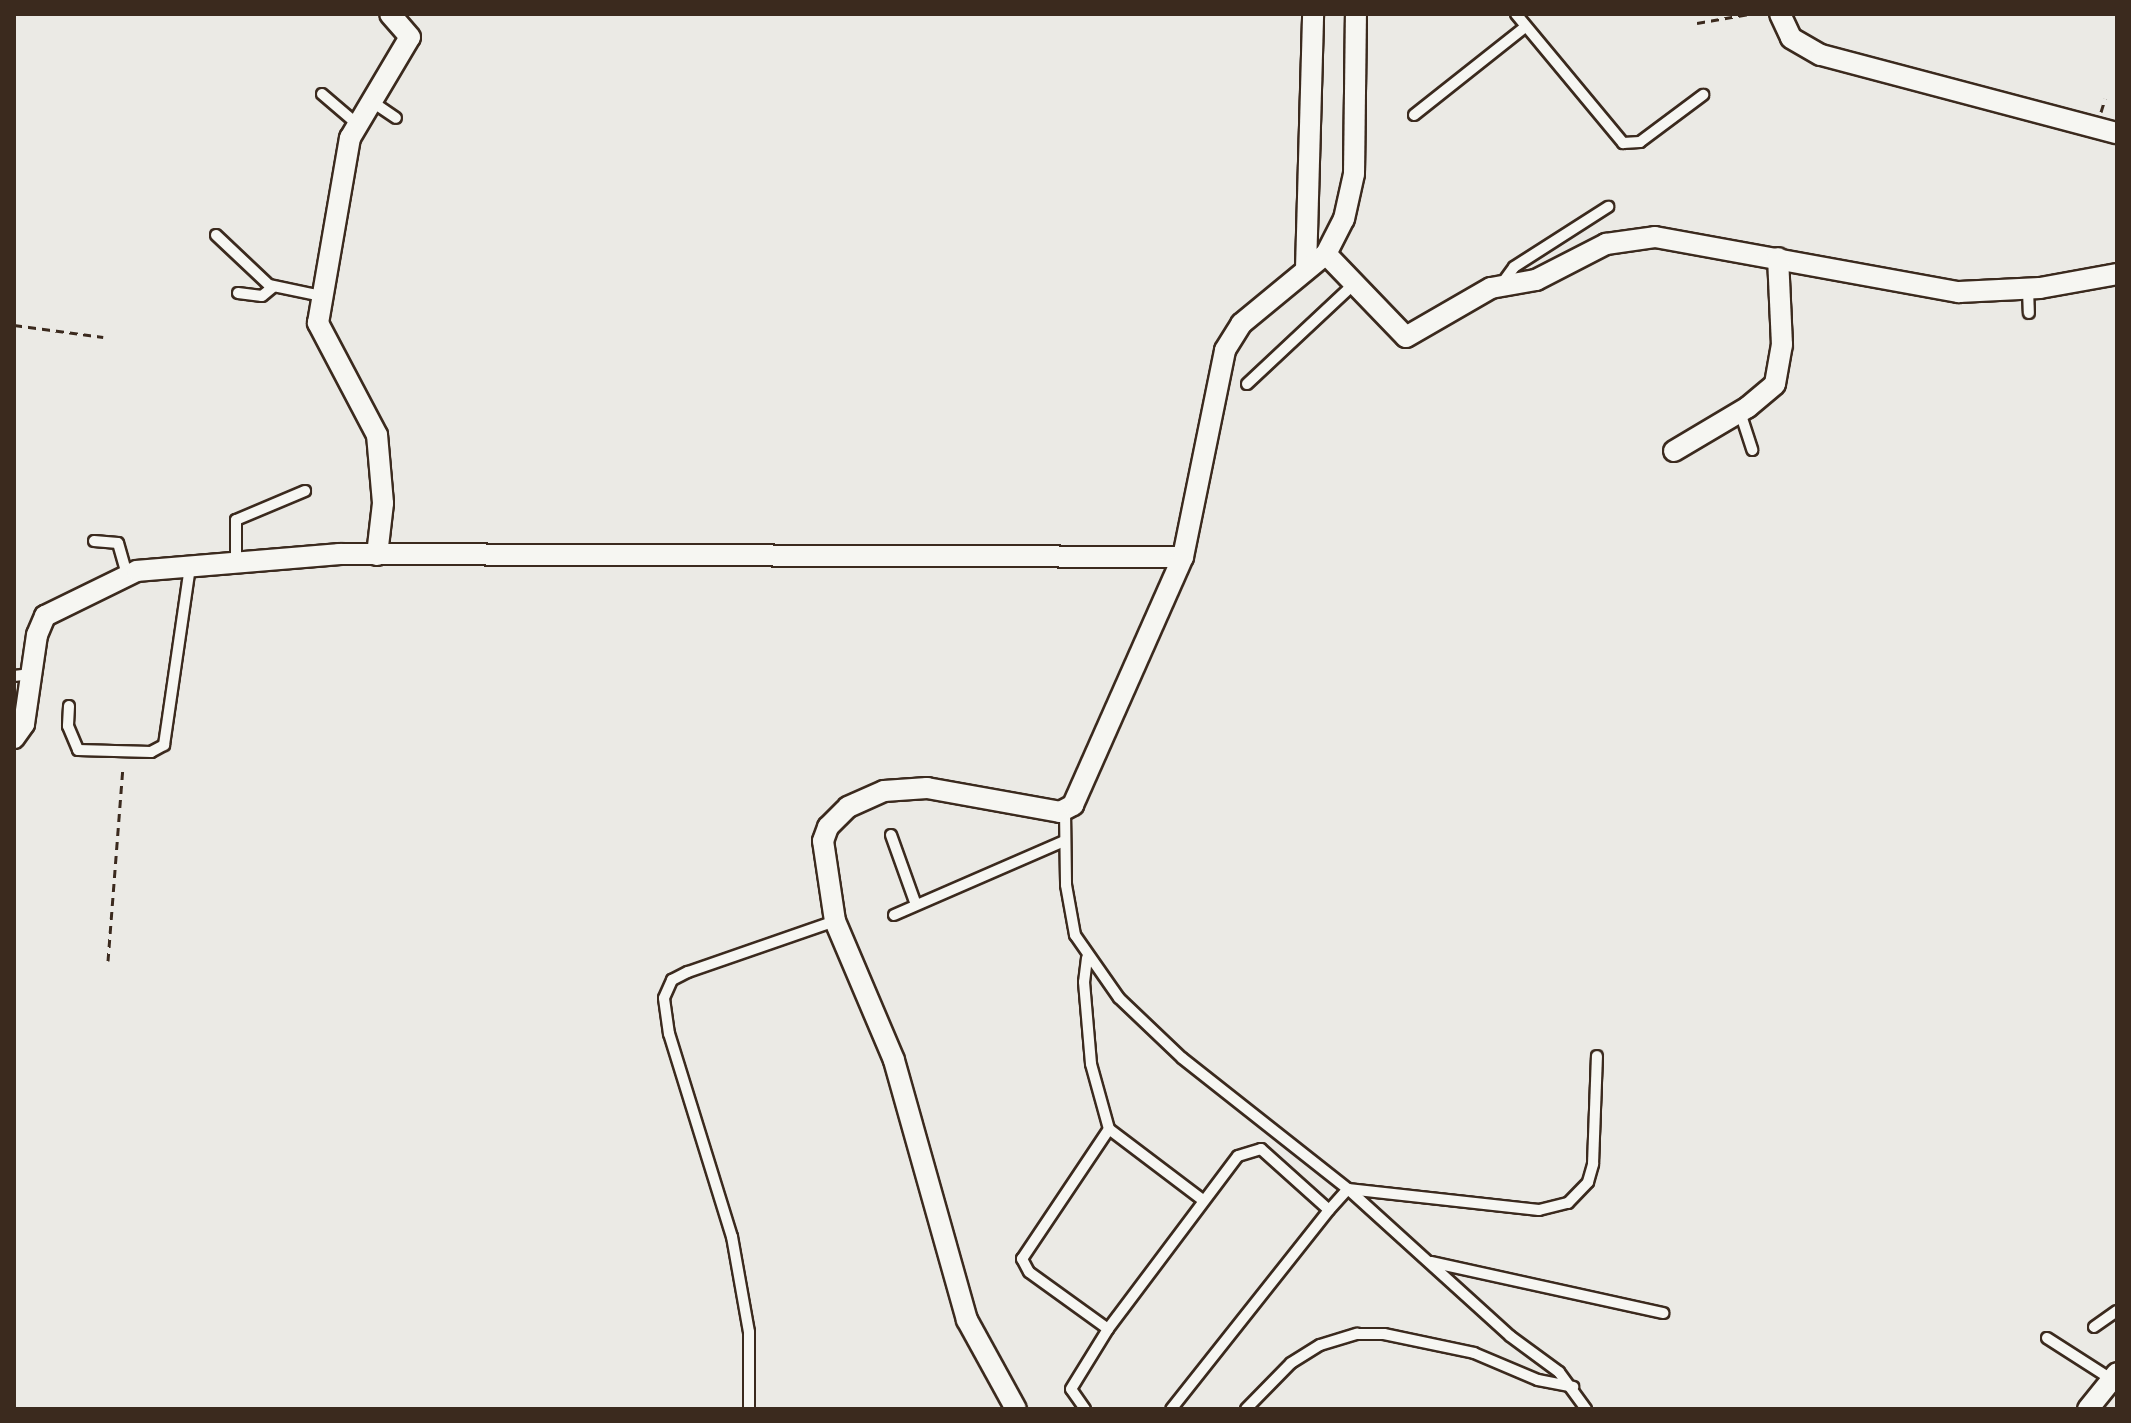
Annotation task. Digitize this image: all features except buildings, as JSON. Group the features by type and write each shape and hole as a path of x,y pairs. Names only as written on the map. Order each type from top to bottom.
{"street":[{"path":"377,555 383,503 379,444 360,396 319,331 321,296 346,154 356,123 369,99 410,37 405,26 390,14"},
{"path":"1306,269 1313,14"},
{"path":"1016,1409 970,1330 894,1060 835,921 823,841 836,817 868,797 927,788 1065,811 1073,805 1183,557 1225,350 1241,324 1326,254 1344,219 1354,174 1356,14"},
{"path":"1780,14 1791,38 1821,55 2117,133"},
{"path":"1326,254 1406,337 1500,285 1536,280 1606,244 1655,237 1959,292 2028,289 2117,274"},
{"path":"1674,451 1769,392 1778,373 1778,258"},
{"path":"14,738 24,724 23,675 37,635 51,610 127,574 236,562 377,555 1183,557"},
{"path":"2088,1409 2114,1376"}],"lane":[{"path":"1516,14 1616,137 1629,145 1703,95"},
{"path":"1414,115 1525,27"},
{"path":"322,94 356,123"},
{"path":"369,99 396,118"},
{"path":"1500,285 1514,267 1608,207"},
{"path":"216,235 273,287 321,296"},
{"path":"1247,384 1354,284"},
{"path":"238,293 262,296 273,287"},
{"path":"2028,289 2029,313"},
{"path":"1740,412 1752,450"},
{"path":"236,562 234,522 305,491"},
{"path":"94,541 118,543 127,574"},
{"path":"69,706 68,726 78,750 155,751 167,737 190,566"},
{"path":"1065,811 1064,841 1071,914 1087,958 1119,998 1182,1058 1348,1189 1573,1387 1586,1409"},
{"path":"891,835 916,905"},
{"path":"894,915 1064,841"},
{"path":"749,1409 749,1332 732,1237 669,1034 664,998 672,980 688,972 835,921"},
{"path":"1087,958 1084,982 1091,1064 1109,1129 1203,1200"},
{"path":"1348,1189 1539,1210 1568,1203 1588,1182 1593,1164 1597,1056"},
{"path":"1108,1329 1029,1272 1022,1259 1109,1129"},
{"path":"1085,1409 1071,1389 1108,1329 1238,1156 1255,1148 1329,1210"},
{"path":"1171,1409 1348,1189"},
{"path":"1428,1262 1663,1313"},
{"path":"2094,1327 2117,1311"},
{"path":"1246,1409 1291,1363 1320,1345 1357,1334 1445,1346 1538,1380 1573,1387"},
{"path":"2047,1338 2114,1376"}],"path":[{"path":"1697,23 1749,14"},
{"path":"14,325 103,337"},
{"path":"108,961 124,752"}]}
